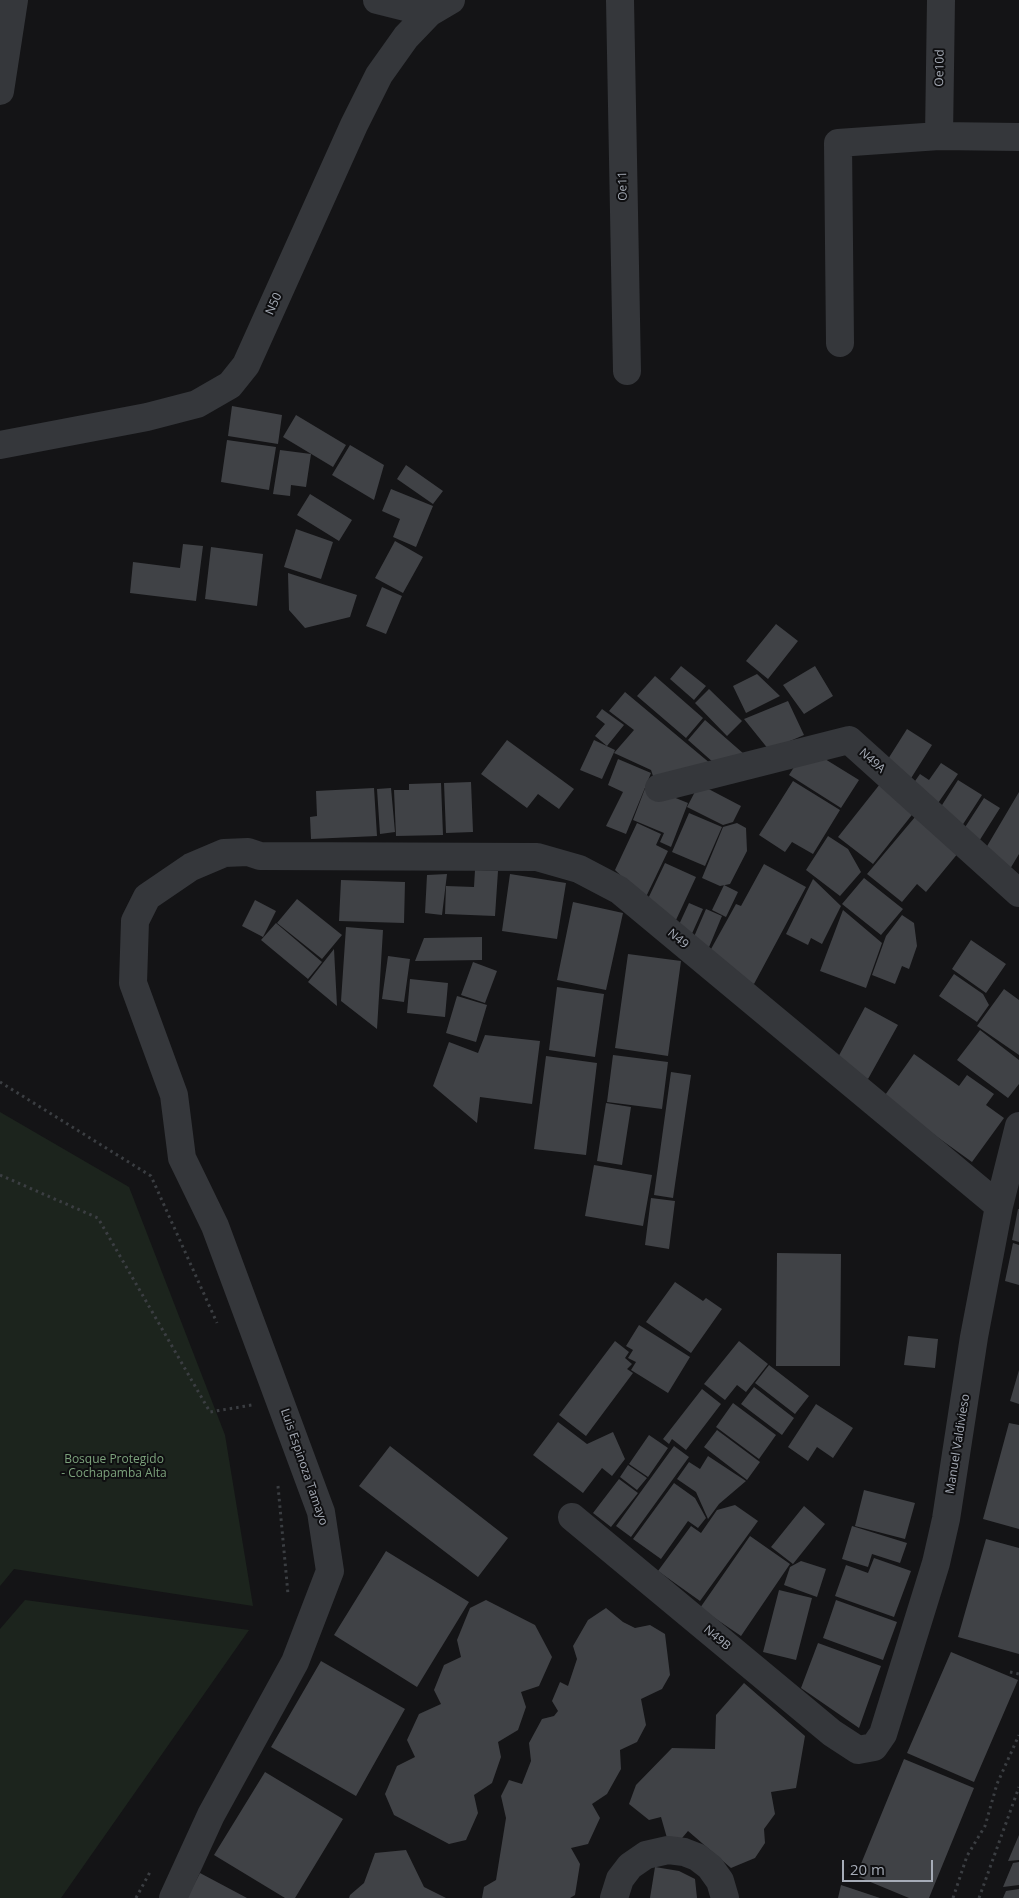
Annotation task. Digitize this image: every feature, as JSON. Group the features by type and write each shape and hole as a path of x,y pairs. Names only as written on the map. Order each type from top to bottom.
{"street":[{"path":"0,91 14,0"},
{"path":"377,0 440,6"},
{"name":"Oe11","path":"620,0 627,371"},
{"name":"Oe10d","path":"939,136 942,0"},
{"name":"N50","path":"0,445 147,417 197,404 230,385 246,365 354,125 379,75 406,37 440,6"},
{"path":"840,343 838,143 939,136 1019,137"},
{"name":"N49A","path":"659,788 849,740 1019,893"},
{"name":"N49","path":"201,1195 182,1158 174,1095 133,982 135,921 147,898 191,867 224,853 240,852 260,856 537,857 563,864 594,876 619,890 999,1206"},
{"name":"Manuel Valdivieso","path":"867,1750 874,1747 883,1734 936,1563 946,1519 974,1336 999,1206 1015,1154 1019,1126"},
{"name":"Luis Espinoza Tamayo","path":"173,1898 211,1815 295,1662 330,1571 322,1512 215,1226 201,1195"},
{"name":"N49B","path":"572,1517 832,1733 858,1750 867,1750"},
{"path":"614,1898 620,1879 630,1866 646,1855 668,1850 684,1852 710,1867 720,1881 725,1898"}],"path":[{"path":"0,1082 151,1176 218,1325"},
{"path":"0,1175 98,1218 210,1412 255,1405 251,1396"},
{"path":"277,1478 288,1595"},
{"path":"1010,1672 1019,1674"},
{"path":"953,1898 967,1856 985,1826 997,1784 1019,1735"},
{"path":"979,1898 1019,1787"},
{"path":"136,1898 154,1864"}],"green space":[{"name":"Bosque Protegido - Cochapamba Alta","path":"0,1112 129,1187 225,1435 253,1606 14,1569 0,1586"},
{"path":"25,1600 249,1630 61,1898 0,1898 0,1629"}],"building":[{"path":"232,406 282,415 278,444 228,436"},
{"path":"296,415 346,445 333,467 283,437"},
{"path":"227,440 276,447 269,490 221,482"},
{"path":"350,445 384,465 374,500 332,475"},
{"path":"280,450 311,454 306,487 291,485 290,496 273,494"},
{"path":"406,465 443,491 433,504 397,479"},
{"path":"391,489 433,506 416,547 393,537 400,519 382,511"},
{"path":"310,494 352,520 339,541 297,515"},
{"path":"296,529 333,542 321,579 284,567"},
{"path":"395,541 423,557 403,593 375,578"},
{"path":"183,544 203,546 196,601 130,593 133,562 180,568"},
{"path":"211,547 263,554 257,606 205,599"},
{"path":"288,573 357,595 350,617 305,628 289,610"},
{"path":"382,587 402,596 386,634 366,626"},
{"path":"776,624 798,641 768,679 746,661"},
{"path":"681,666 706,686 694,700 670,679"},
{"path":"815,666 833,696 804,714 783,685"},
{"path":"757,674 780,696 746,713 733,686"},
{"path":"655,676 703,718 686,738 637,696"},
{"path":"709,689 742,721 727,736 695,703"},
{"path":"625,692 711,764 655,782 651,770 614,753 634,730 609,711"},
{"path":"788,701 804,735 769,750 744,719"},
{"path":"602,709 624,725 607,746 595,736 605,724 596,717"},
{"path":"705,720 744,754 714,763 688,740"},
{"path":"907,729 932,745 908,783 883,767"},
{"path":"507,740 574,789 559,809 538,794 527,808 481,774"},
{"path":"594,740 615,750 602,779 580,770"},
{"path":"812,751 859,780 841,808 789,775 803,753"},
{"path":"618,759 651,773 626,834 606,826 623,792 608,785"},
{"path":"941,763 958,774 934,809 908,791 920,774 929,780"},
{"path":"958,780 982,795 958,832 935,816"},
{"path":"793,781 840,810 813,854 792,842 785,852 759,835"},
{"path":"471,782 473,832 446,833 444,783"},
{"path":"441,783 443,835 396,836 394,790 409,790 409,784"},
{"path":"699,784 741,806 733,822 723,825 687,807"},
{"path":"880,784 915,811 873,864 838,837"},
{"path":"646,786 688,803 671,847 660,842 664,833 633,820"},
{"path":"374,788 377,836 311,839 310,817 317,816 316,791"},
{"path":"391,788 395,832 380,834 377,789"},
{"path":"1019,792 1019,854 1010,869 983,853"},
{"path":"984,798 1000,808 976,846 960,835"},
{"path":"689,813 722,827 705,866 672,852"},
{"path":"915,817 959,852 926,892 917,884 902,902 867,874"},
{"path":"637,823 661,834 656,845 668,851 645,899 615,870"},
{"path":"737,823 746,828 747,851 730,884 720,886 702,878 723,827"},
{"path":"828,836 848,849 861,872 840,896 806,870"},
{"path":"665,863 696,877 676,920 645,905"},
{"path":"764,864 806,887 754,984 706,958 736,904 741,906"},
{"path":"475,870 498,871 495,916 445,914 446,886 474,887"},
{"path":"447,874 442,915 425,913 427,875"},
{"path":"510,874 566,883 557,939 502,931"},
{"path":"864,878 903,909 881,935 842,904"},
{"path":"813,879 841,906 822,944 811,938 808,945 786,934"},
{"path":"341,880 405,882 404,923 339,921"},
{"path":"724,885 738,892 726,917 712,910"},
{"path":"297,899 342,935 322,959 277,923"},
{"path":"255,900 276,911 263,937 242,926"},
{"path":"573,902 623,913 606,990 557,980"},
{"path":"689,903 703,909 690,938 676,931"},
{"path":"706,909 722,916 707,952 693,939"},
{"path":"843,910 882,943 866,988 820,971"},
{"path":"902,915 914,923 917,946 909,969 902,966 895,984 872,975 886,936"},
{"path":"276,923 322,962 308,979 261,940"},
{"path":"346,927 383,930 377,1029 341,1001"},
{"path":"482,937 482,960 415,961 424,938"},
{"path":"971,940 1006,964 986,993 952,969"},
{"path":"334,949 337,1006 308,982"},
{"path":"628,954 681,961 668,1056 615,1048"},
{"path":"388,956 410,959 404,1002 382,999"},
{"path":"473,962 497,971 485,1003 461,995"},
{"path":"954,974 983,994 989,1005 977,1022 939,996"},
{"path":"410,979 448,983 445,1017 407,1013"},
{"path":"557,987 604,994 595,1057 549,1050"},
{"path":"1004,989 1019,1000 1019,1055 977,1026"},
{"path":"457,996 487,1005 476,1042 446,1033"},
{"path":"865,1007 898,1025 868,1079 836,1061"},
{"path":"980,1030 1019,1060 1019,1084 1008,1098 957,1060"},
{"path":"485,1035 540,1041 532,1104 480,1097 477,1123 433,1086 449,1042 478,1053"},
{"path":"914,1054 959,1086 967,1075 994,1094 986,1105 1004,1118 972,1162 883,1098"},
{"path":"613,1055 668,1062 662,1109 607,1102"},
{"path":"546,1056 597,1063 586,1155 534,1149"},
{"path":"671,1072 691,1075 673,1198 654,1195"},
{"path":"606,1103 631,1107 622,1165 597,1161"},
{"path":"594,1165 652,1175 643,1226 585,1216"},
{"path":"651,1198 675,1201 669,1249 645,1245"},
{"path":"1019,1209 1019,1242 1012,1240"},
{"path":"1013,1243 1019,1245 1019,1285 1005,1281"},
{"path":"777,1253 841,1254 840,1366 776,1366"},
{"path":"675,1282 703,1301 706,1298 722,1309 691,1353 646,1322"},
{"path":"639,1325 690,1357 668,1393 631,1370 636,1362 628,1358 633,1350 626,1346"},
{"path":"908,1336 938,1339 935,1368 904,1365"},
{"path":"615,1341 629,1352 625,1358 632,1364 627,1369 633,1373 586,1436 559,1415"},
{"path":"739,1341 768,1364 746,1392 737,1385 725,1400 704,1384"},
{"path":"769,1365 809,1396 795,1414 755,1383"},
{"path":"1019,1370 1019,1404 1010,1401"},
{"path":"754,1387 794,1418 782,1435 741,1404"},
{"path":"702,1389 721,1404 686,1450 672,1439 669,1444 663,1439"},
{"path":"733,1403 776,1435 759,1459 716,1427"},
{"path":"816,1404 853,1428 833,1458 817,1447 808,1461 788,1447"},
{"path":"558,1422 587,1444 613,1432 625,1459 612,1476 602,1468 583,1493 533,1455"},
{"path":"1009,1423 1019,1425 1019,1529 983,1519"},
{"path":"717,1430 760,1462 747,1480 704,1447"},
{"path":"649,1435 668,1448 648,1477 629,1464"},
{"path":"390,1446 508,1538 478,1577 359,1486"},
{"path":"674,1446 689,1457 631,1537 616,1526"},
{"path":"708,1456 746,1481 719,1504 708,1519 696,1492 677,1479 689,1462 700,1469"},
{"path":"628,1465 647,1478 637,1490 620,1477"},
{"path":"619,1479 638,1493 611,1527 593,1513"},
{"path":"674,1483 695,1498 706,1518 698,1528 688,1521 661,1559 633,1539"},
{"path":"864,1490 915,1503 905,1539 855,1526"},
{"path":"735,1505 758,1521 700,1601 658,1571 691,1526 701,1533 717,1510"},
{"path":"804,1506 825,1524 793,1564 771,1547"},
{"path":"852,1526 907,1543 900,1563 872,1554 868,1567 842,1559"},
{"path":"750,1536 790,1564 741,1636 700,1608"},
{"path":"986,1539 1019,1548 1019,1654 958,1637"},
{"path":"386,1551 469,1602 417,1687 334,1635"},
{"path":"874,1558 911,1571 894,1617 835,1596 846,1565 868,1573"},
{"path":"801,1561 826,1569 817,1597 784,1585 790,1567"},
{"path":"779,1590 812,1598 796,1660 763,1652"},
{"path":"486,1600 535,1625 552,1657 539,1686 521,1692 526,1707 518,1730 498,1742 501,1757 492,1783 474,1795 478,1813 466,1840 449,1844 394,1815 385,1794 397,1766 415,1757 407,1740 419,1714 441,1704 434,1690 444,1665 461,1657 457,1640 470,1608"},
{"path":"836,1600 897,1622 883,1660 823,1638"},
{"path":"606,1608 623,1622 635,1628 650,1625 665,1634 670,1675 662,1689 641,1699 646,1725 637,1742 620,1750 621,1769 607,1794 592,1804 600,1818 588,1844 571,1848 580,1864 575,1895 570,1898 482,1898 484,1887 496,1880 506,1818 501,1796 509,1780 522,1784 531,1761 529,1743 542,1719 554,1716 558,1711 552,1701 560,1682 568,1686 577,1659 573,1646 588,1620"},
{"path":"818,1643 881,1666 859,1728 801,1688"},
{"path":"951,1652 1018,1680 974,1782 907,1753"},
{"path":"321,1661 405,1709 356,1796 271,1747"},
{"path":"744,1683 805,1736 796,1788 771,1792 775,1814 764,1829 765,1843 755,1858 731,1868 688,1831 677,1844 667,1838 661,1817 649,1820 629,1804 636,1785 672,1748 715,1749 716,1715"},
{"path":"904,1759 974,1788 929,1898 909,1898 856,1876"},
{"path":"265,1772 343,1819 295,1898 285,1898 214,1855"},
{"path":"1019,1835 1019,1860 1008,1861"},
{"path":"406,1850 424,1887 446,1898 349,1898 364,1883 375,1853"},
{"path":"1019,1862 1019,1885 1003,1887 1013,1863"},
{"path":"655,1867 679,1871 695,1879 697,1898 650,1898"},
{"path":"200,1873 247,1898 187,1898"},
{"path":"841,1885 880,1898 838,1898"},
{"path":"1019,1889 1019,1898 1003,1898 1006,1891"}]}
